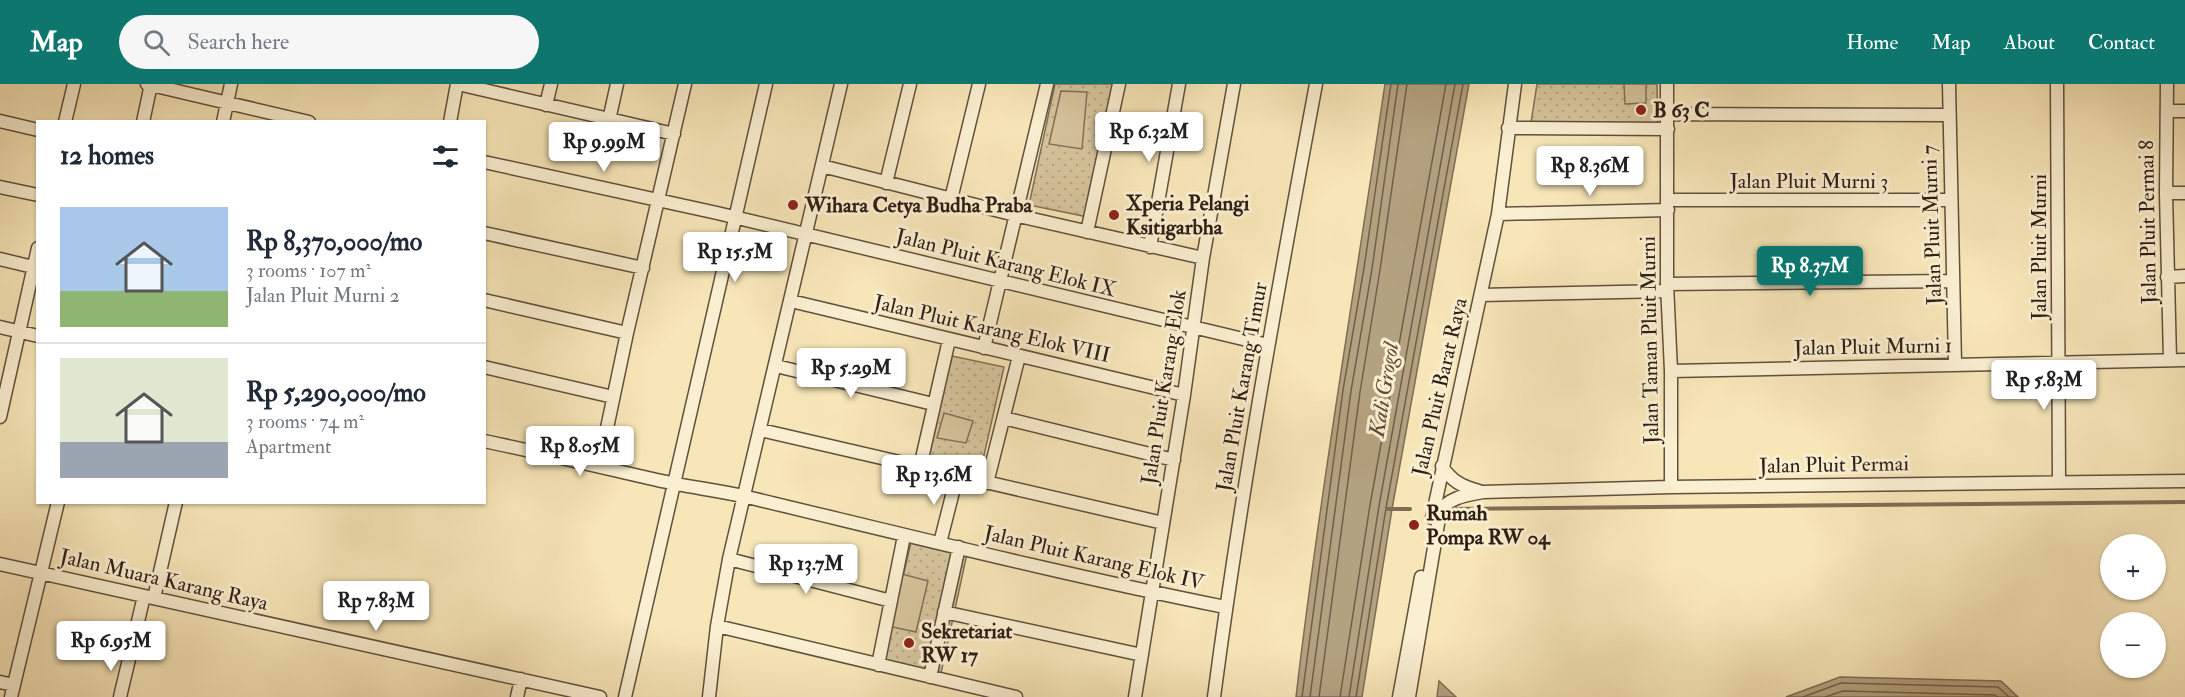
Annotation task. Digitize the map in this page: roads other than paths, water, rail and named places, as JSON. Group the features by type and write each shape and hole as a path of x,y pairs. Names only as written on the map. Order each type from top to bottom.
{"street":[{"path":"65,120 74,84"},
{"path":"143,120 150,84 300,120"},
{"path":"223,120 231,84"},
{"path":"450,120 458,84 482,87 546,105 674,134"},
{"path":"546,105 551,84"},
{"path":"609,120 617,84"},
{"path":"599,465 685,84"},
{"path":"625,697 765,84"},
{"path":"709,697 717,626 729,559 842,84"},
{"path":"886,183 910,84"},
{"path":"951,199 979,84"},
{"path":"984,348 1047,84"},
{"path":"1087,232 1119,84"},
{"path":"1150,247 1179,84"},
{"name":"Jalan Pluit Karang Elok","path":"1135,697 1174,460 1203,258 1234,84"},
{"name":"Jalan Pluit Karang Timur","path":"1214,697 1268,345 1316,84"},
{"name":"Jalan Pluit Barat Raya","path":"1399,697 1442,466 1498,214 1515,84"},
{"name":"Jalan Taman Pluit Murni","path":"1667,84 1669,205 1667,287 1671,371 1671,487"},
{"name":"Jalan Pluit Murni 7","path":"1949,84 1955,364"},
{"name":"Jalan Pluit Murni","path":"2057,84 2059,481"},
{"name":"Jalan Pluit Permai 8","path":"2167,84 2166,193 2170,360"},
{"path":"2167,111 2185,111"},
{"path":"1667,114 1949,115"},
{"path":"0,121 36,130"},
{"path":"1509,128 1668,129"},
{"name":"Jalan Pluit Karang Elok IX","path":"486,162 658,200 1268,345"},
{"path":"822,166 1015,215 1203,258"},
{"path":"0,187 36,195"},
{"path":"2166,193 2185,193"},
{"name":"Jalan Pluit Murni 3","path":"1498,214 1669,205 1950,200"},
{"path":"486,232 643,268"},
{"path":"0,417 36,256"},
{"path":"0,259 33,267"},
{"path":"2168,277 2185,276"},
{"path":"1481,295 1667,287 1953,281"},
{"path":"486,300 627,333"},
{"name":"Jalan Pluit Karang Elok VIII","path":"791,301 1184,395"},
{"path":"0,327 36,336"},
{"path":"920,467 949,340"},
{"path":"987,483 1019,356"},
{"name":"Jalan Pluit Murni 1","path":"1671,371 2185,360"},
{"path":"776,366 933,404"},
{"path":"486,367 613,397"},
{"path":"1004,418 1174,460"},
{"path":"761,430 1163,523"},
{"name":"Jalan Pluit Karang Elok IV","path":"486,441 745,497 904,536 1226,608"},
{"path":"1442,466 1449,477 1459,484 1483,492"},
{"path":"940,543 957,476"},
{"name":"Jalan Pluit Permai","path":"1483,492 1671,487 2185,481"},
{"name":"Jalan Pluit Barat Raya","path":"1409,697 1440,512 1443,506 1454,499 1483,492"},
{"path":"0,682 13,691 58,504"},
{"path":"120,697 175,504"},
{"path":"878,665 904,536"},
{"path":"930,677 959,547"},
{"path":"729,559 891,601"},
{"name":"Jalan Muara Karang Raya","path":"0,564 600,697"},
{"path":"944,612 1142,655"},
{"path":"717,626 1016,697"},
{"path":"517,697 521,679"}],"water":[{"name":"Kali Grogol","path":"1385,84 1469,84 1392,509 1362,697 1296,697 1327,467"},
{"path":"1840,677 2001,681 2018,697 1786,697"},
{"path":"1439,681 1456,697 1437,697"}],"waterway":[{"path":"1447,509 2185,502"},
{"path":"1388,509 1410,509"}],"place":[{"name":"B 63 C","path":"1641,110"},
{"name":"Wihara Cetya Budha Praba","path":"793,205"},
{"name":"Xperia Pelangi Ksitigarbha","path":"1114,215"},
{"name":"Rumah Pompa RW 04","path":"1414,525"},
{"name":"Sekretariat RW 17","path":"909,643"}]}
